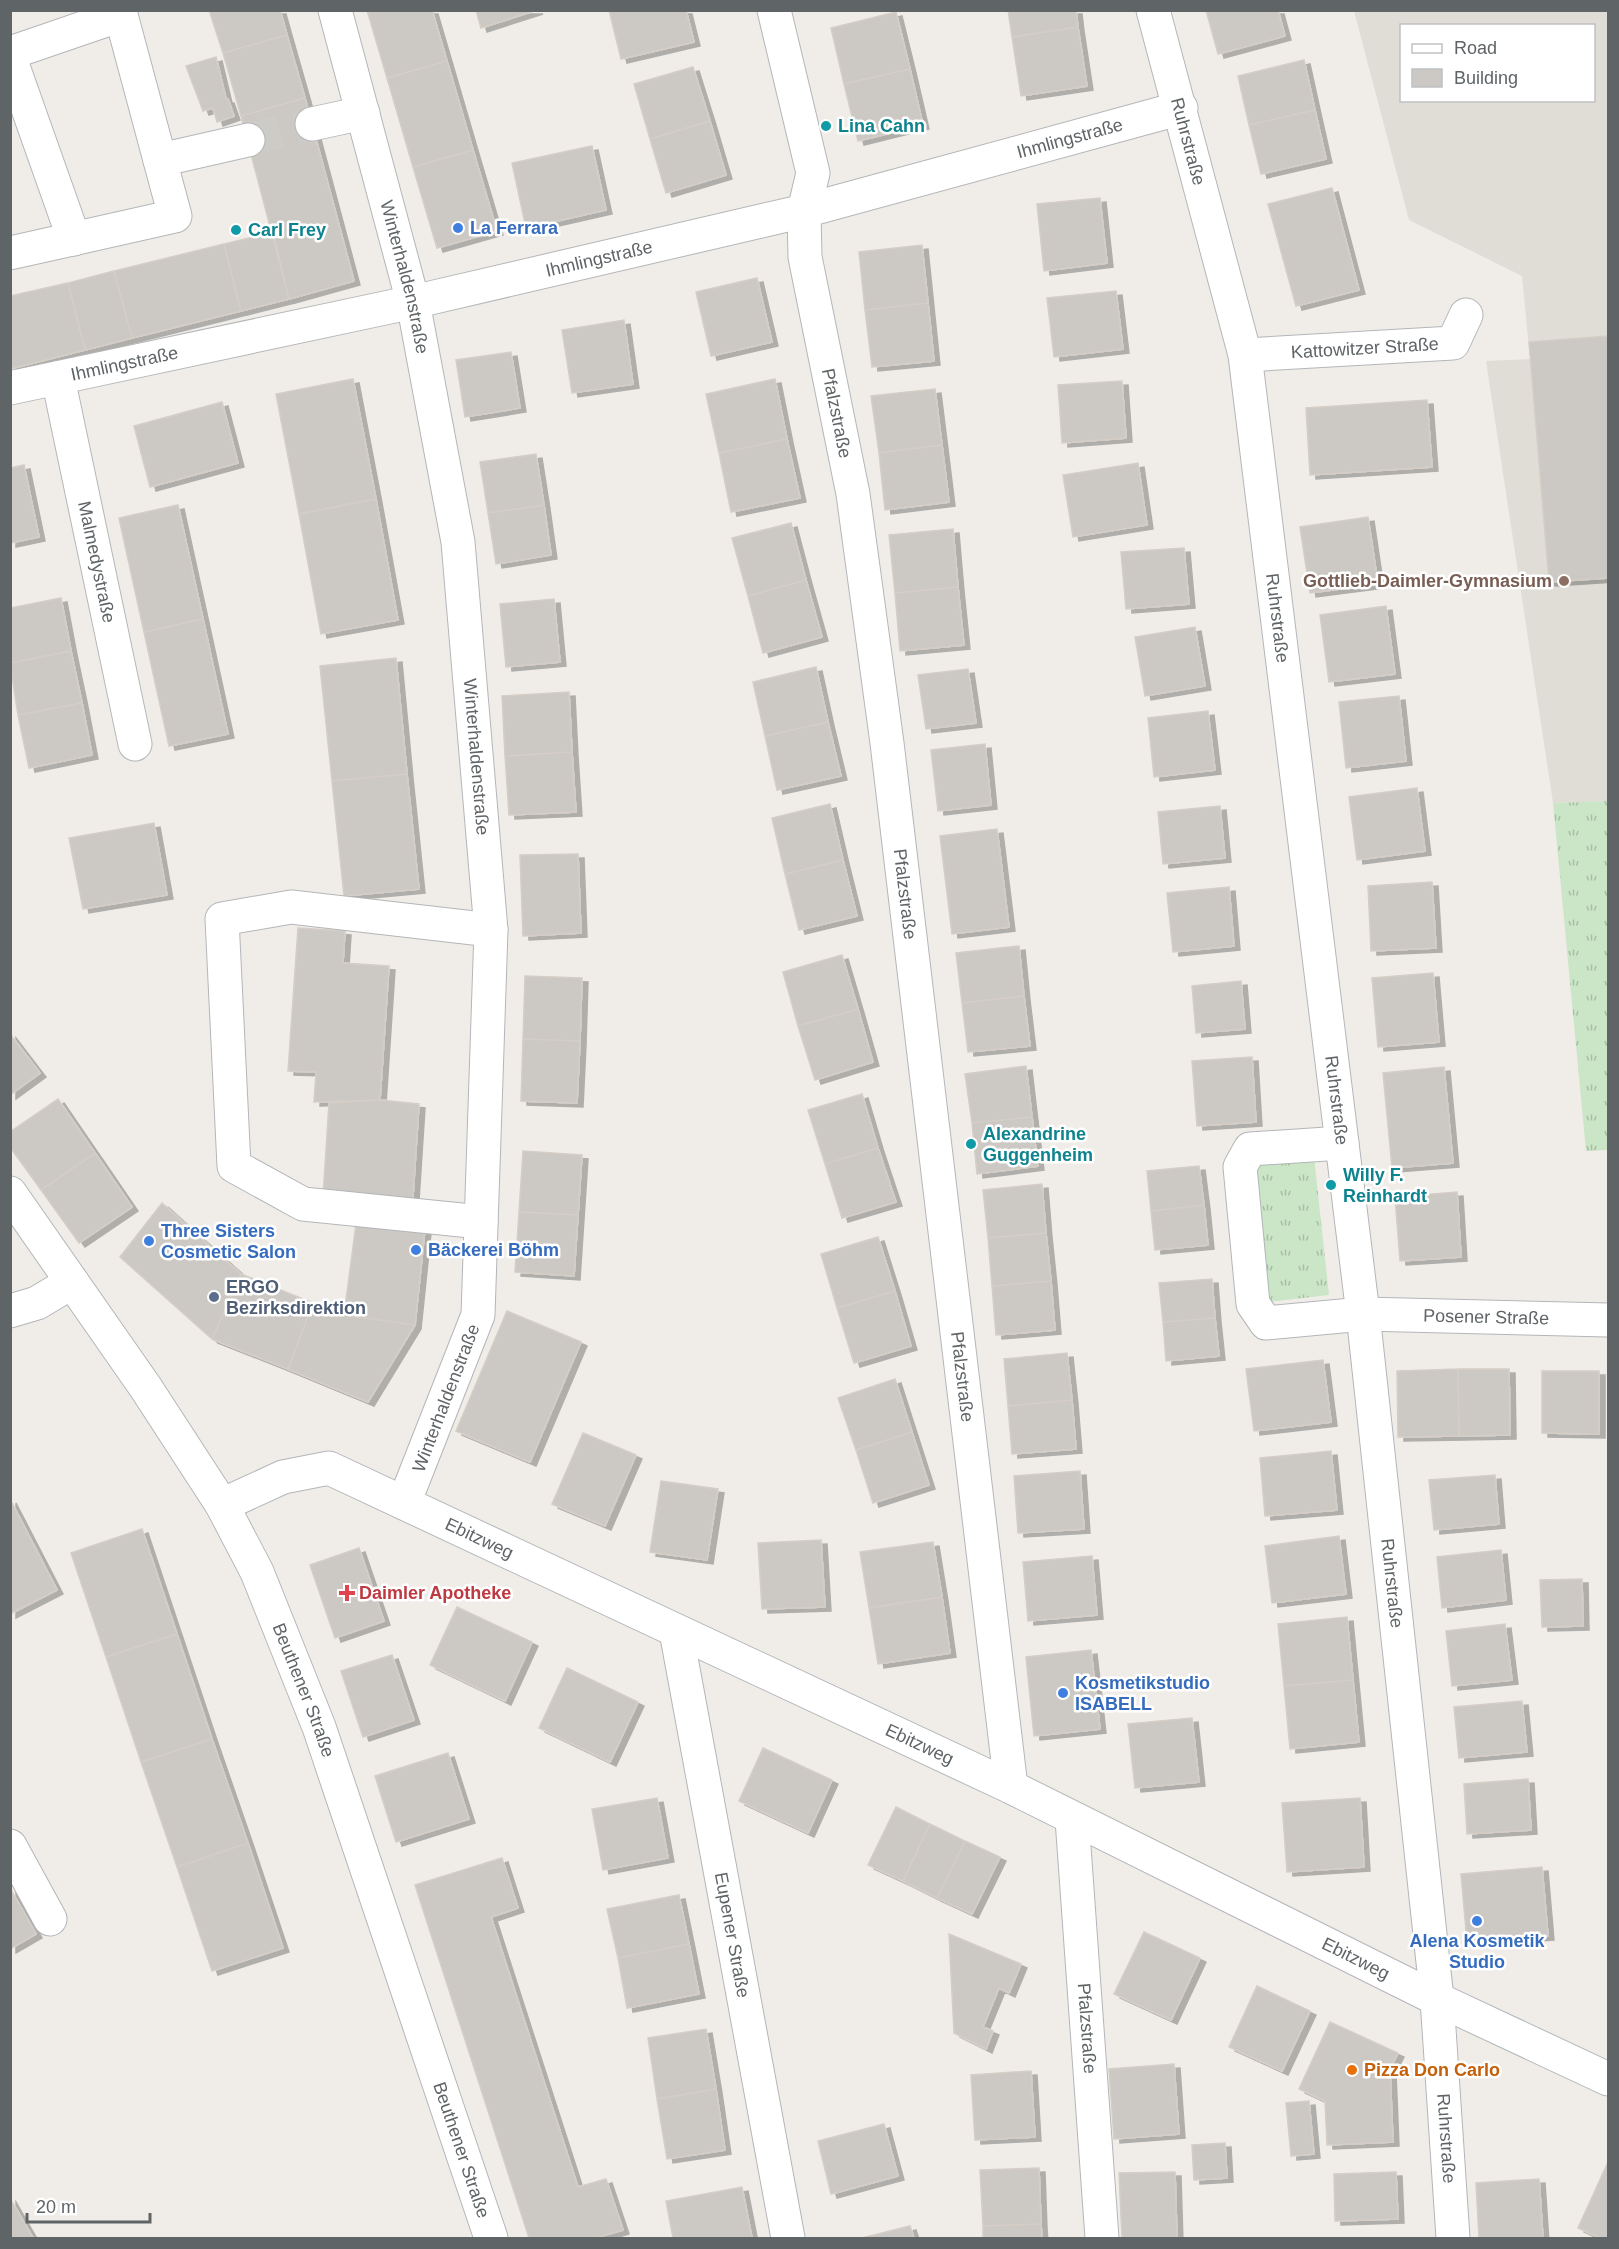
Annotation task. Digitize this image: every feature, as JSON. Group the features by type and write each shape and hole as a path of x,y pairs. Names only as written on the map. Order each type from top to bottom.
{"street":[{"name":"Winterhaldenstraße","path":"335,10 413,302 458,542 491,930 478,1316 404,1503"},
{"name":"Pfalzstraße","path":"774,10 813,173 804,210 805,257 853,494 887,743 1011,1787"},
{"name":"Ruhrstraße","path":"1153,10 1181,108 1245,355 1363,1314 1437,1999 1453,2238"},
{"path":"10,53 95,17 121,15 175,216 10,253"},
{"path":"10,58 74,239"},
{"name":"Ihmlingstraße","path":"10,388 413,302 804,210 1181,108"},
{"path":"312,124 363,113"},
{"path":"160,160 248,140"},
{"name":"Kattowitzer Straße","path":"1245,355 1453,343 1466,315"},
{"name":"Malmedystraße","path":"58,378 135,744"},
{"path":"481,1222 303,1204 234,1166 222,919 291,907 491,930"},
{"name":"Posener Straße","path":"1342,1143 1250,1149 1240,1167 1253,1304 1266,1323 1363,1314 1608,1320"},
{"name":"Beuthener Straße","path":"10,1193 146,1388 222,1505 257,1572 319,1727 491,2238"},
{"path":"10,1311 37,1303 72,1282"},
{"name":"Ebitzweg","path":"222,1505 283,1477 329,1468 1011,1787 1437,1999 1608,2079"},
{"name":"Eupener Straße","path":"675,1631 788,2238"},
{"name":"Pfalzstraße","path":"1072,1819 1102,2238"},
{"path":"10,1846 50,1919"}],"shaded area":[{"name":"Gottlieb-Daimler-Gymnasium","path":"1354,11 1608,11 1608,801 1553,803 1486,361 1530,359 1522,276 1409,220"}],"green space":[{"path":"1608,801 1608,1150 1586,1151 1553,803"},
{"path":"1314,1157 1329,1295 1268,1302 1253,1173 1260,1163"}],"building":[{"path":"209,10 280,10 287,35 223,53"},
{"path":"367,10 432,10 447,61 387,78"},
{"path":"476,10 537,10 481,28"},
{"path":"609,10 686,10 694,42 621,59"},
{"path":"1008,10 1076,10 1078,27 1012,37"},
{"path":"1206,10 1278,10 1285,36 1218,54"},
{"path":"896,12 910,69 844,84 831,28"},
{"path":"1078,27 1087,86 1021,96 1012,37"},
{"path":"287,35 305,98 241,116 223,53"},
{"path":"216,57 226,99 228,99 234,116 217,122 213,108 203,111 186,66"},
{"path":"1304,60 1315,110 1249,125 1238,76"},
{"path":"447,61 473,150 413,167 387,78"},
{"path":"693,67 710,121 650,139 634,84"},
{"path":"910,69 923,125 858,141 844,84"},
{"path":"305,98 354,281 289,299 241,116"},
{"path":"1315,110 1326,159 1261,174 1249,125"},
{"path":"710,121 726,175 666,193 650,139"},
{"path":"592,146 606,210 526,228 512,163"},
{"path":"473,150 497,231 437,248 413,167"},
{"path":"1332,188 1359,290 1296,306 1268,204"},
{"path":"1100,198 1107,263 1044,271 1037,204"},
{"path":"273,232 289,299 241,311 224,244"},
{"path":"224,244 241,311 132,338 114,271"},
{"path":"922,245 928,303 865,310 859,252"},
{"path":"114,271 132,338 85,350 68,283"},
{"path":"757,278 772,342 711,356 696,292"},
{"path":"68,283 85,350 10,369 10,296"},
{"path":"1116,291 1123,349 1054,357 1047,298"},
{"path":"928,303 934,361 872,367 865,310"},
{"path":"624,320 633,384 572,393 562,330"},
{"path":"1608,336 1608,578 1549,582 1529,342"},
{"path":"511,352 520,408 465,417 456,360"},
{"path":"353,379 376,499 299,514 276,394"},
{"path":"775,379 787,439 719,453 706,394"},
{"path":"1122,381 1126,438 1062,443 1058,385"},
{"path":"935,389 942,445 879,453 871,396"},
{"path":"1427,400 1432,467 1310,475 1306,408"},
{"path":"222,402 238,463 150,487 134,426"},
{"path":"787,439 800,498 731,512 719,453"},
{"path":"942,445 949,502 885,510 879,453"},
{"path":"536,454 544,505 488,513 480,462"},
{"path":"1138,463 1147,525 1073,537 1063,475"},
{"path":"24,465 39,537 10,543 10,468"},
{"path":"376,499 398,620 321,634 299,514"},
{"path":"178,505 203,619 144,632 119,518"},
{"path":"544,505 551,555 496,564 488,513"},
{"path":"1368,517 1378,584 1310,593 1300,527"},
{"path":"791,523 806,580 748,596 732,538"},
{"path":"953,529 958,587 895,593 889,535"},
{"path":"1184,548 1189,604 1126,609 1121,552"},
{"path":"806,580 822,637 763,653 748,596"},
{"path":"958,587 964,645 900,651 895,593"},
{"path":"61,598 71,651 10,663 10,608"},
{"path":"554,599 560,662 506,667 500,604"},
{"path":"1386,606 1395,674 1329,682 1320,615"},
{"path":"203,619 228,734 169,746 144,632"},
{"path":"1195,627 1205,686 1145,696 1135,637"},
{"path":"71,651 82,703 18,715 10,663"},
{"path":"396,658 407,774 332,781 320,666"},
{"path":"816,667 828,722 765,736 753,682"},
{"path":"968,669 976,723 926,729 918,675"},
{"path":"569,692 572,752 505,756 502,696"},
{"path":"1399,696 1406,761 1346,768 1339,702"},
{"path":"82,703 92,755 29,768 18,715"},
{"path":"1208,711 1215,770 1154,777 1148,718"},
{"path":"828,722 841,776 777,790 765,736"},
{"path":"985,744 991,805 938,811 931,750"},
{"path":"572,752 576,812 509,815 505,756"},
{"path":"407,774 419,889 344,896 332,781"},
{"path":"1417,788 1425,851 1357,860 1349,797"},
{"path":"830,804 843,860 785,874 772,818"},
{"path":"1220,806 1225,858 1163,864 1158,812"},
{"path":"154,823 167,895 83,909 69,838"},
{"path":"997,829 1009,927 952,934 940,836"},
{"path":"578,854 581,933 523,936 520,855"},
{"path":"843,860 857,916 799,930 785,874"},
{"path":"1432,882 1436,948 1371,951 1368,886"},
{"path":"1229,887 1234,946 1173,952 1167,893"},
{"path":"298,928 345,931 343,963 389,966 380,1100 314,1102 316,1072 288,1071"},
{"path":"1019,946 1024,996 962,1003 956,953"},
{"path":"842,955 858,1009 798,1026 783,972"},
{"path":"1433,973 1439,1042 1378,1047 1372,978"},
{"path":"525,976 582,978 580,1041 523,1039"},
{"path":"1241,981 1245,1029 1196,1033 1192,986"},
{"path":"1024,996 1030,1046 968,1052 962,1003"},
{"path":"858,1009 873,1062 815,1080 798,1026"},
{"path":"10,1034 40,1073 10,1095"},
{"path":"523,1039 580,1041 577,1103 521,1101"},
{"path":"1252,1057 1256,1122 1197,1126 1192,1061"},
{"path":"1026,1066 1032,1117 972,1123 965,1074"},
{"path":"1444,1067 1453,1163 1392,1168 1383,1073"},
{"path":"862,1094 878,1148 825,1164 808,1110"},
{"path":"58,1099 95,1153 41,1190 10,1147 10,1132"},
{"path":"380,1100 419,1104 411,1227 323,1196 329,1103"},
{"path":"1032,1117 1038,1166 977,1174 972,1123"},
{"path":"878,1148 896,1202 842,1218 825,1164"},
{"path":"523,1151 582,1155 578,1215 519,1212"},
{"path":"95,1153 132,1207 79,1243 41,1190"},
{"path":"1199,1166 1204,1205 1151,1211 1147,1171"},
{"path":"1042,1184 1046,1233 988,1238 983,1190"},
{"path":"1457,1192 1461,1257 1400,1261 1395,1197"},
{"path":"162,1203 241,1274 212,1339 120,1257"},
{"path":"1204,1205 1208,1245 1155,1250 1151,1211"},
{"path":"519,1212 578,1215 574,1276 515,1272"},
{"path":"356,1224 425,1229 415,1325 344,1315"},
{"path":"1046,1233 1051,1281 992,1286 988,1238"},
{"path":"878,1237 895,1291 837,1308 821,1254"},
{"path":"241,1274 313,1303 288,1369 212,1339"},
{"path":"1212,1279 1215,1318 1163,1322 1159,1283"},
{"path":"1051,1281 1055,1330 996,1335 992,1286"},
{"path":"895,1291 911,1346 854,1363 837,1308"},
{"path":"313,1303 344,1315 415,1325 368,1402 288,1369"},
{"path":"507,1311 581,1342 530,1462 456,1431"},
{"path":"1215,1318 1219,1356 1166,1361 1163,1322"},
{"path":"1067,1353 1072,1400 1008,1406 1004,1359"},
{"path":"1323,1360 1331,1422 1254,1431 1246,1369"},
{"path":"1458,1369 1509,1369 1510,1435 1459,1436"},
{"path":"1458,1369 1459,1436 1398,1437 1397,1371"},
{"path":"1542,1371 1599,1371 1599,1434 1542,1433"},
{"path":"895,1379 912,1432 856,1450 838,1398"},
{"path":"1072,1400 1076,1449 1012,1454 1008,1406"},
{"path":"912,1432 929,1485 873,1503 856,1450"},
{"path":"583,1433 636,1455 605,1526 552,1504"},
{"path":"1331,1451 1337,1510 1265,1516 1260,1458"},
{"path":"1080,1471 1084,1529 1018,1533 1014,1476"},
{"path":"1495,1475 1499,1524 1434,1530 1429,1480"},
{"path":"661,1481 718,1489 707,1560 650,1552"},
{"path":"10,1499 57,1590 10,1614"},
{"path":"142,1529 177,1634 106,1657 71,1553"},
{"path":"1339,1536 1346,1594 1272,1603 1265,1546"},
{"path":"821,1540 825,1607 762,1609 758,1543"},
{"path":"933,1542 942,1597 869,1608 860,1552"},
{"name":"Daimler Apotheke","path":"359,1548 384,1621 335,1638 310,1565"},
{"path":"1501,1550 1506,1600 1442,1608 1437,1557"},
{"path":"1092,1556 1097,1615 1028,1621 1023,1562"},
{"path":"1582,1579 1583,1626 1542,1627 1540,1580"},
{"path":"942,1597 950,1653 878,1664 869,1608"},
{"path":"457,1607 532,1642 505,1701 430,1665"},
{"path":"1347,1617 1353,1680 1284,1686 1278,1624"},
{"path":"1505,1624 1512,1680 1452,1686 1446,1631"},
{"path":"177,1634 212,1739 141,1762 106,1657"},
{"name":"Kosmetikstudio ISABELL","path":"1091,1650 1100,1729 1034,1736 1026,1657"},
{"path":"392,1655 414,1720 363,1737 341,1671"},
{"path":"567,1668 638,1702 610,1762 539,1728"},
{"path":"1353,1680 1359,1742 1290,1749 1284,1686"},
{"path":"1522,1701 1527,1752 1459,1758 1454,1707"},
{"path":"1192,1718 1199,1782 1135,1788 1128,1724"},
{"path":"212,1739 248,1843 177,1867 141,1762"},
{"path":"763,1748 832,1780 808,1833 739,1801"},
{"path":"448,1753 469,1819 396,1842 375,1776"},
{"path":"1528,1779 1531,1830 1467,1834 1464,1784"},
{"path":"657,1798 668,1858 603,1870 592,1809"},
{"path":"1360,1798 1364,1867 1287,1872 1282,1803"},
{"path":"896,1807 930,1824 903,1881 868,1865"},
{"path":"930,1824 965,1841 937,1898 903,1881"},
{"path":"965,1841 1000,1857 972,1914 937,1898"},
{"path":"248,1843 283,1948 212,1971 177,1867"},
{"path":"502,1858 518,1908 491,1917 578,2187 606,2179 623,2230 595,2238 529,2238 415,1885"},
{"path":"1542,1867 1548,1936 1467,1942 1461,1874"},
{"path":"10,1888 36,1934 10,1949"},
{"path":"679,1895 689,1944 618,1958 607,1909"},
{"path":"1144,1932 1200,1958 1171,2020 1114,1994"},
{"path":"949,1934 1021,1964 1009,1993 999,1988 983,2027 993,2031 986,2049 954,2033"},
{"path":"689,1944 699,1994 627,2008 618,1958"},
{"path":"1257,1986 1310,2011 1282,2071 1229,2047"},
{"path":"1330,2022 1398,2053 1390,2069 1393,2142 1327,2145 1325,2101 1299,2089"},
{"path":"706,2029 716,2089 657,2099 648,2038"},
{"path":"1174,2064 1179,2134 1114,2139 1109,2069"},
{"path":"1031,2071 1035,2137 975,2140 971,2075"},
{"path":"716,2089 725,2150 667,2159 657,2099"},
{"path":"1309,2101 1314,2154 1291,2156 1286,2103"},
{"path":"884,2124 898,2176 831,2194 818,2141"},
{"path":"1225,2143 1227,2178 1194,2180 1192,2145"},
{"path":"1608,2162 1608,2238 1600,2238 1578,2228"},
{"path":"1039,2168 1041,2224 983,2226 980,2170"},
{"path":"1175,2172 1177,2238 1122,2238 1119,2173"},
{"path":"1396,2172 1398,2219 1335,2221 1334,2174"},
{"path":"1539,2179 1543,2238 1479,2238 1476,2183"},
{"path":"742,2187 752,2238 673,2238 666,2201"},
{"path":"10,2198 33,2238 10,2238"},
{"path":"1041,2224 1042,2238 983,2238 983,2226"},
{"path":"910,2226 914,2238 862,2238"}],"tunnel":[{"path":"248,140 312,124"}],"place":[{"name":"Lina Cahn","path":"826,126"},
{"name":"La Ferrara","path":"458,228"},
{"name":"Carl Frey","path":"236,230"},
{"name":"Gottlieb-Daimler-Gymnasium","path":"1564,581"},
{"name":"Alexandrine Guggenheim","path":"971,1144"},
{"name":"Willy F. Reinhardt","path":"1331,1185"},
{"name":"Three Sisters Cosmetic Salon","path":"149,1241"},
{"name":"Bäckerei Böhm","path":"416,1250"},
{"name":"ERGO Bezirksdirektion","path":"214,1297"},
{"name":"Daimler Apotheke","path":"347,1593"},
{"name":"Kosmetikstudio ISABELL","path":"1063,1693"},
{"name":"Alena Kosmetik Studio","path":"1477,1921"},
{"name":"Pizza Don Carlo","path":"1352,2070"}]}
